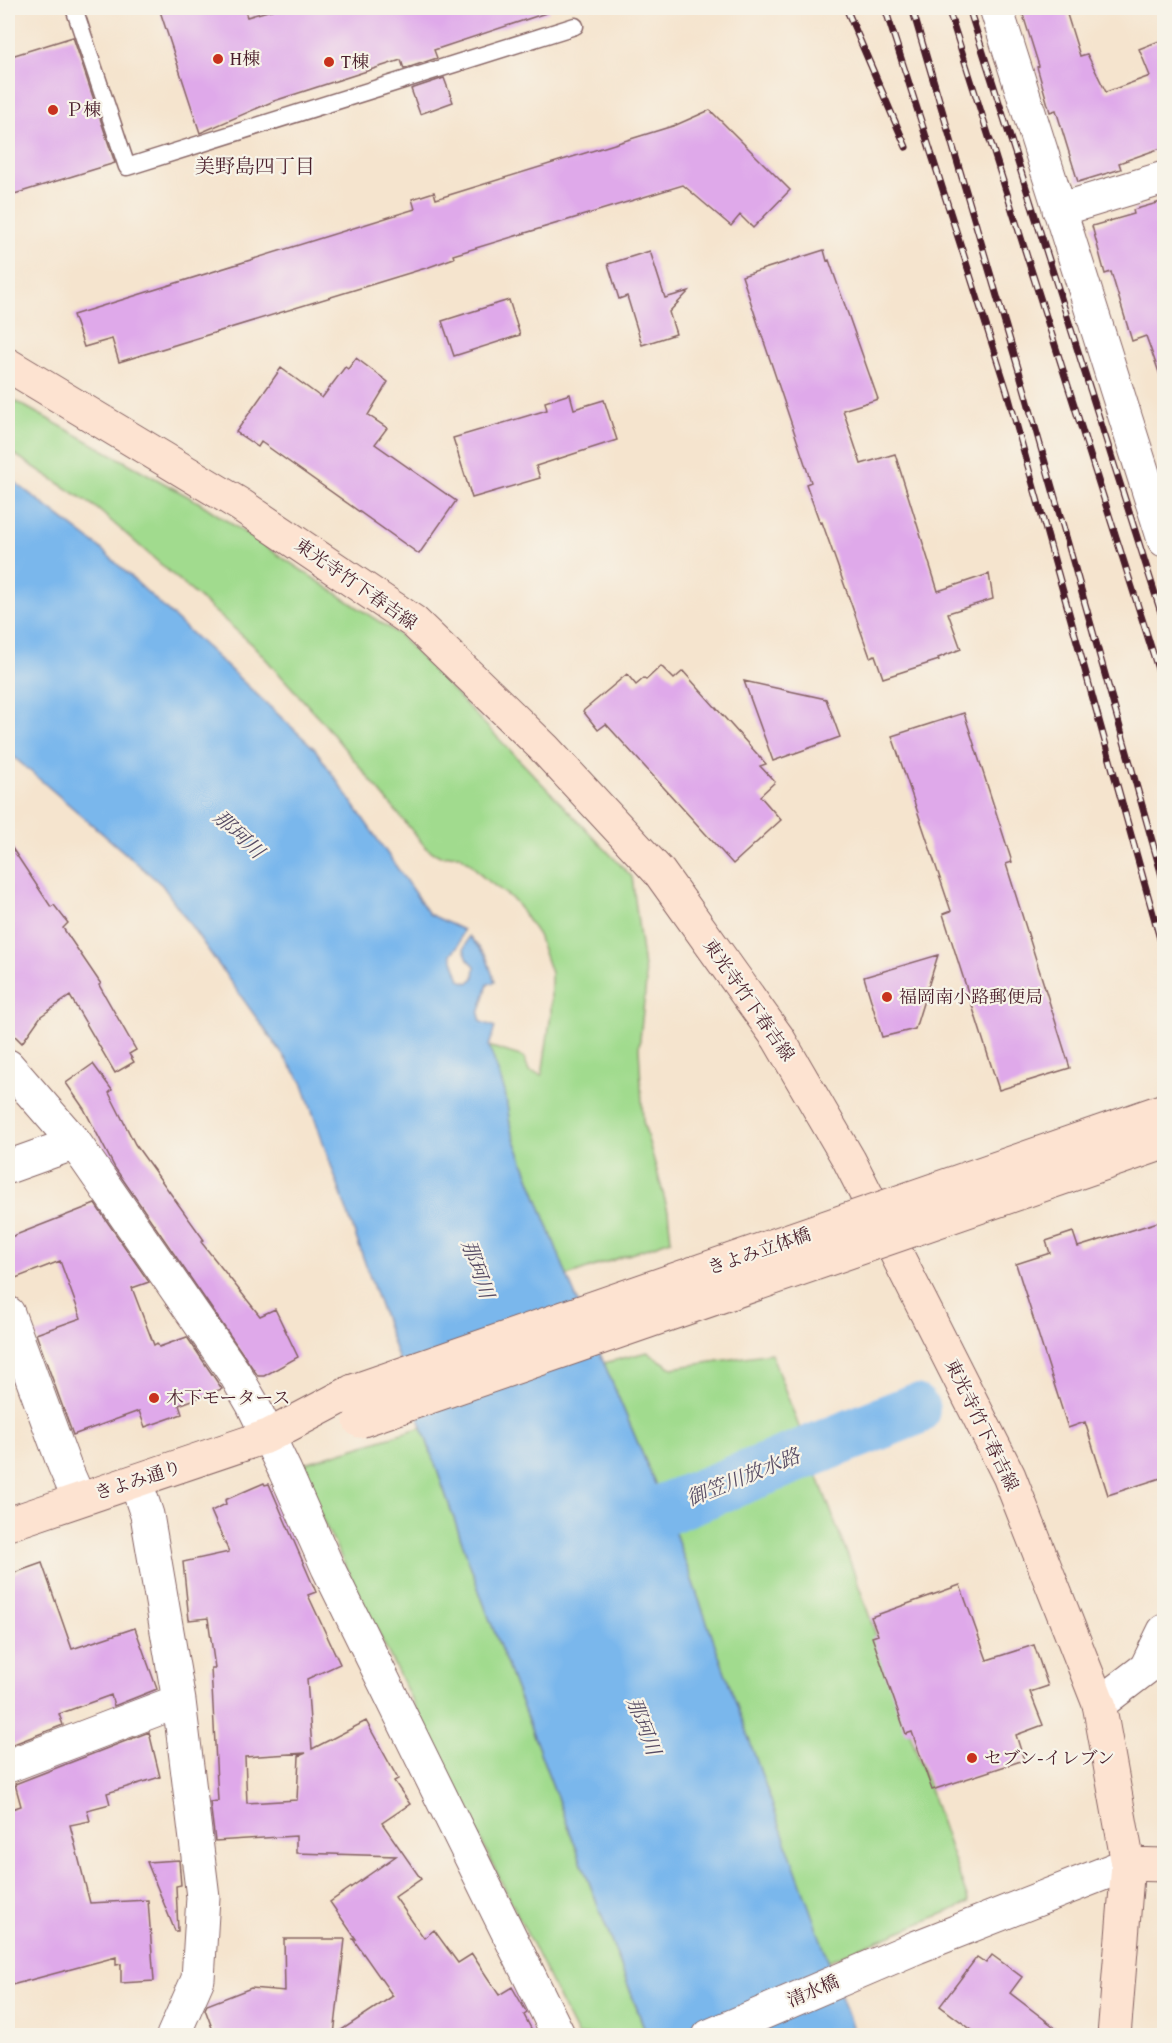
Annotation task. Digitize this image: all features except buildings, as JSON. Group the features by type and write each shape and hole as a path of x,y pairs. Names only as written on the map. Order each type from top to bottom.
{"street":[{"path":"996,8 1164,540"},
{"path":"1059,210 1164,178"},
{"name":"東光寺竹下春吉線","path":"8,365 239,504 414,621 544,748 660,873 778,1038 849,1160 1009,1476 1099,1704 1128,1864 1114,2036"},
{"path":"8,1066 75,1143 235,1374 253,1405 328,1568 559,2036"},
{"name":"きよみ立体橋","path":"356,1406 1164,1110"},
{"path":"8,1167 75,1143"},
{"name":"きよみ立体橋","path":"356,1406 1164,1143"},
{"path":"8,1313 79,1499"},
{"name":"きよみ通り","path":"8,1524 356,1406"},
{"path":"136,1482 147,1515 179,1701 203,1897 198,1980 173,2036"},
{"path":"1099,1704 1146,1668 1164,1631"},
{"path":"8,1766 179,1701"},
{"path":"1128,1864 1164,1865"},
{"name":"清水橋","path":"709,2036 917,1947 1128,1864"}],"lane":[{"path":"74,8 128,167 575,26"}],"green space":[{"path":"8,397 200,503 398,634 632,877 646,983 639,1048 643,1121 668,1211 671,1240 567,1276 511,1130 505,1092 488,1046 524,1057 529,1071 542,1075 551,1014 551,973 538,935 515,901 483,877 471,864 459,855 440,856 427,849 322,721 253,645 94,506 8,450"},
{"path":"647,1352 672,1368 771,1353 855,1575 969,1903 828,1961 670,1519 604,1363"},
{"path":"422,1427 482,1599 646,2033 641,2036 577,2035 296,1466"}],"water":[{"name":"那珂川","path":"8,477 99,547 315,749 429,914 463,930 458,946 451,954 460,980 468,983 474,978 475,966 468,959 464,949 469,936 486,956 495,982 488,984 479,1014 481,1022 495,1027 489,1046 505,1092 511,1130 567,1276 670,1519 855,2035 647,2035 482,1599 302,1082 162,885 8,752"}],"waterway":[{"name":"御笠川放水路","path":"597,1536 914,1410"}],"railway":[{"path":"846,8 906,147"},
{"path":"885,8 1007,391 1164,953"},
{"path":"912,8 1024,388 1164,883"},
{"path":"948,8 1164,688"},
{"path":"969,8 1164,622"}],"place":[{"name":"H棟","path":"218,59"},
{"name":"T棟","path":"329,62"},
{"name":"Ｐ棟","path":"53,110"},
{"name":"福岡南小路郵便局","path":"887,997"},
{"name":"木下モータース","path":"154,1398"},
{"name":"セブン-イレブン","path":"972,1758"}],"district":[{"name":"美野島四丁目","path":"255,166"}]}
